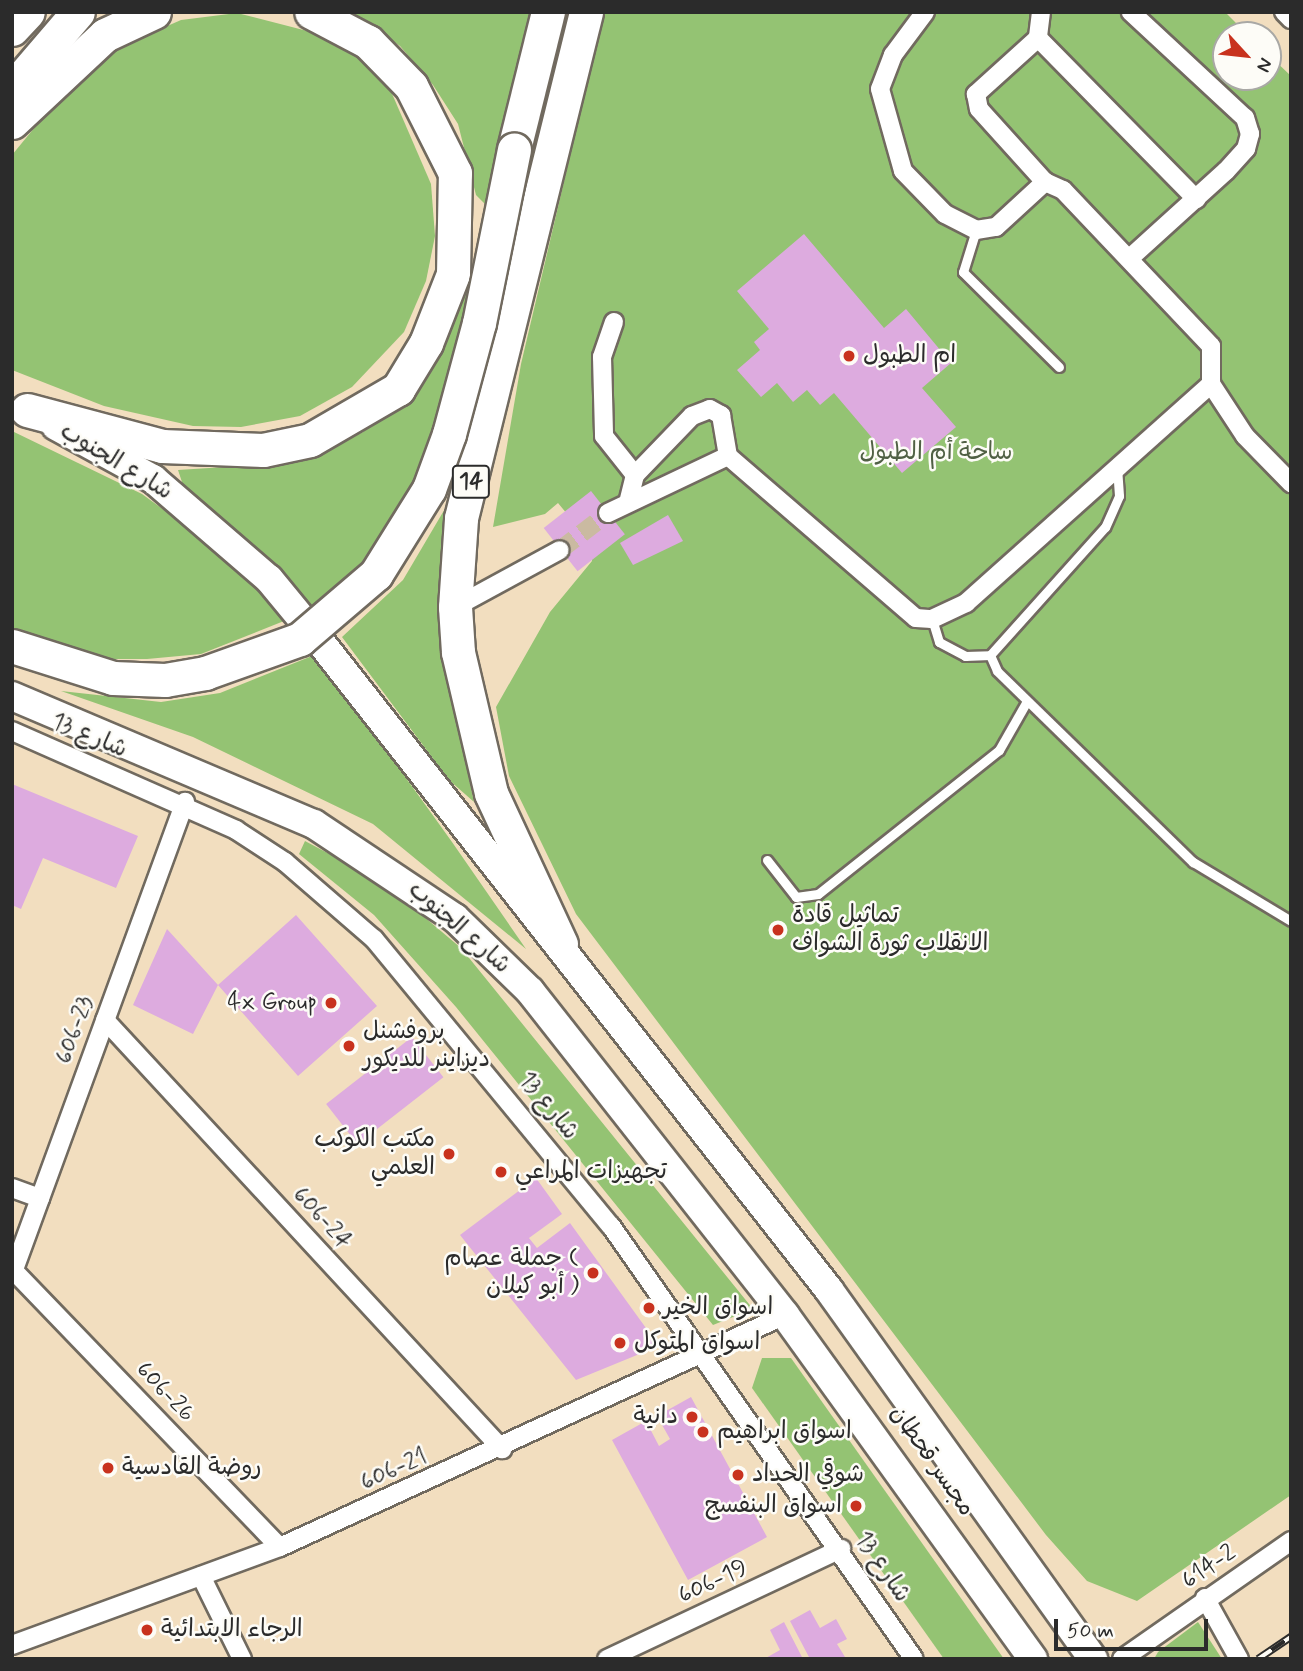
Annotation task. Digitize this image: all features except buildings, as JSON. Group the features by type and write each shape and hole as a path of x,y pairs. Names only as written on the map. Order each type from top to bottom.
{"highway":[{"path":"12,29 28,12"},
{"path":"12,89 78,12"},
{"path":"12,122 105,35 154,12"},
{"path":"20,408 162,446 263,450 310,440 398,389 426,343 453,274 455,173 411,86 368,42 312,12"},
{"path":"12,646 113,678 165,680 205,673 300,639 376,573 429,489 449,434 479,323 514,149 548,12"},
{"name":"14","path":"561,944 491,793 458,652 455,607 461,518 586,12"}],"main road":[{"name":"شارع الجنوب","path":"20,408 153,479 250,561 302,619"},
{"path":"322,644 561,944 802,1256 1093,1659"},
{"name":"شارع الجنوب","path":"12,694 314,824 455,918 530,991 766,1290"},
{"name":"مجسر قحطان","path":"802,1256 898,1429 1052,1659"},
{"path":"766,1290 1032,1659"},
{"name":"مجسر قحطان","path":"766,1290 898,1429 1073,1659"}],"street":[{"path":"925,12 893,55 880,89 885,122 903,171 945,214 976,230 996,227 1045,182"},
{"path":"1041,12 1038,38 976,94 979,109 1045,182 1063,190 1131,257 1211,346 1211,384 1245,436 1291,483"},
{"path":"1131,257 1196,199 1246,149 1245,118 1132,12"},
{"path":"1284,12 1291,19"},
{"path":"1038,38 1196,199"},
{"path":"614,322 602,357 604,436 635,475"},
{"path":"629,499 635,475 692,416 710,409 721,415 728,456 916,618 932,620 966,603 1211,384"},
{"path":"608,513 629,499 728,456"},
{"path":"455,607 560,550"},
{"name":"شارع 13","path":"12,731 185,802 285,862 373,939 555,1154 704,1353 914,1659"},
{"name":"606-23","path":"13,1273 185,802"},
{"name":"606-24","path":"105,1020 502,1449"},
{"path":"12,1188 40,1198"},
{"name":"606-26","path":"13,1273 280,1547"},
{"name":"606-21","path":"12,1645 280,1547 502,1449 785,1315"},
{"name":"614-2","path":"1122,1659 1205,1598 1291,1541"},
{"name":"606-19","path":"607,1659 841,1549"},
{"path":"201,1576 242,1659"},
{"path":"1205,1598 1239,1659"}],"lane":[{"path":"976,230 963,272 1059,367"},
{"path":"932,620 939,642 965,656 990,655 1105,527 1119,496 1117,466"},
{"path":"990,655 997,671 1193,862 1291,921"},
{"path":"767,860 796,897 818,894 999,750 1027,701"}],"green space":[{"path":"351,12 534,12 487,206 476,195 458,124 433,85 400,46"},
{"name":"ساحة أم الطبول","path":"604,12 1225,12 1234,21 1212,21 1212,91 1282,91 1282,67 1291,76 1291,1495 1137,1601 1087,1581 1046,1535 576,914 509,776 496,707 550,612 592,561 592,544 558,503 545,514 493,527 521,364"},
{"path":"237,13 319,34 363,59 390,89 431,184 435,236 426,281 404,332 352,387 300,416 241,427 193,426 104,406 12,370 12,155 54,104 115,49 181,20"},
{"path":"465,288 473,290 441,429 415,486 369,560 310,607 184,488 178,470 300,462 363,432 416,386 449,334"},
{"path":"12,431 142,494 219,550 289,619 201,654 147,659 102,659 12,628"},
{"path":"456,490 446,671 474,802 449,780 342,637 403,580"},
{"path":"317,654 526,949 373,824 193,737 61,691 161,702 220,693"},
{"path":"305,841 384,883 461,948 753,1309 713,1325 456,1007 374,915 299,854"},
{"path":"762,1358 791,1358 1004,1659 944,1659 752,1388"},
{"path":"1198,1622 1222,1659 1154,1659 1158,1652"}],"tunnel":[{"path":"560,550 608,513"}],"railway":[{"path":"1258,1659 1291,1637"}],"place":[{"name":"ام الطبول","path":"849,356"},
{"name":"تماثيل قادة الانقلاب ثورة الشواف","path":"778,930"},
{"name":"4x Group","path":"331,1003"},
{"name":"بروفشنل ديزاينر للديكور","path":"349,1046"},
{"name":"مكتب الكوكب العلمي","path":"449,1154"},
{"name":"تجهيزات المراعي","path":"501,1172"},
{"name":"جملة عصام ( أبو كيلان )","path":"593,1273"},
{"name":"اسواق الخير","path":"649,1308"},
{"name":"اسواق المتوكل","path":"620,1343"},
{"name":"دانية","path":"692,1417"},
{"name":"اسواق ابراهيم","path":"703,1432"},
{"name":"روضة القادسية","path":"108,1468"},
{"name":"شوقي الحداد","path":"738,1475"},
{"name":"اسواق البنفسج","path":"856,1506"},
{"name":"الرجاء الابتدائية","path":"147,1630"}]}
